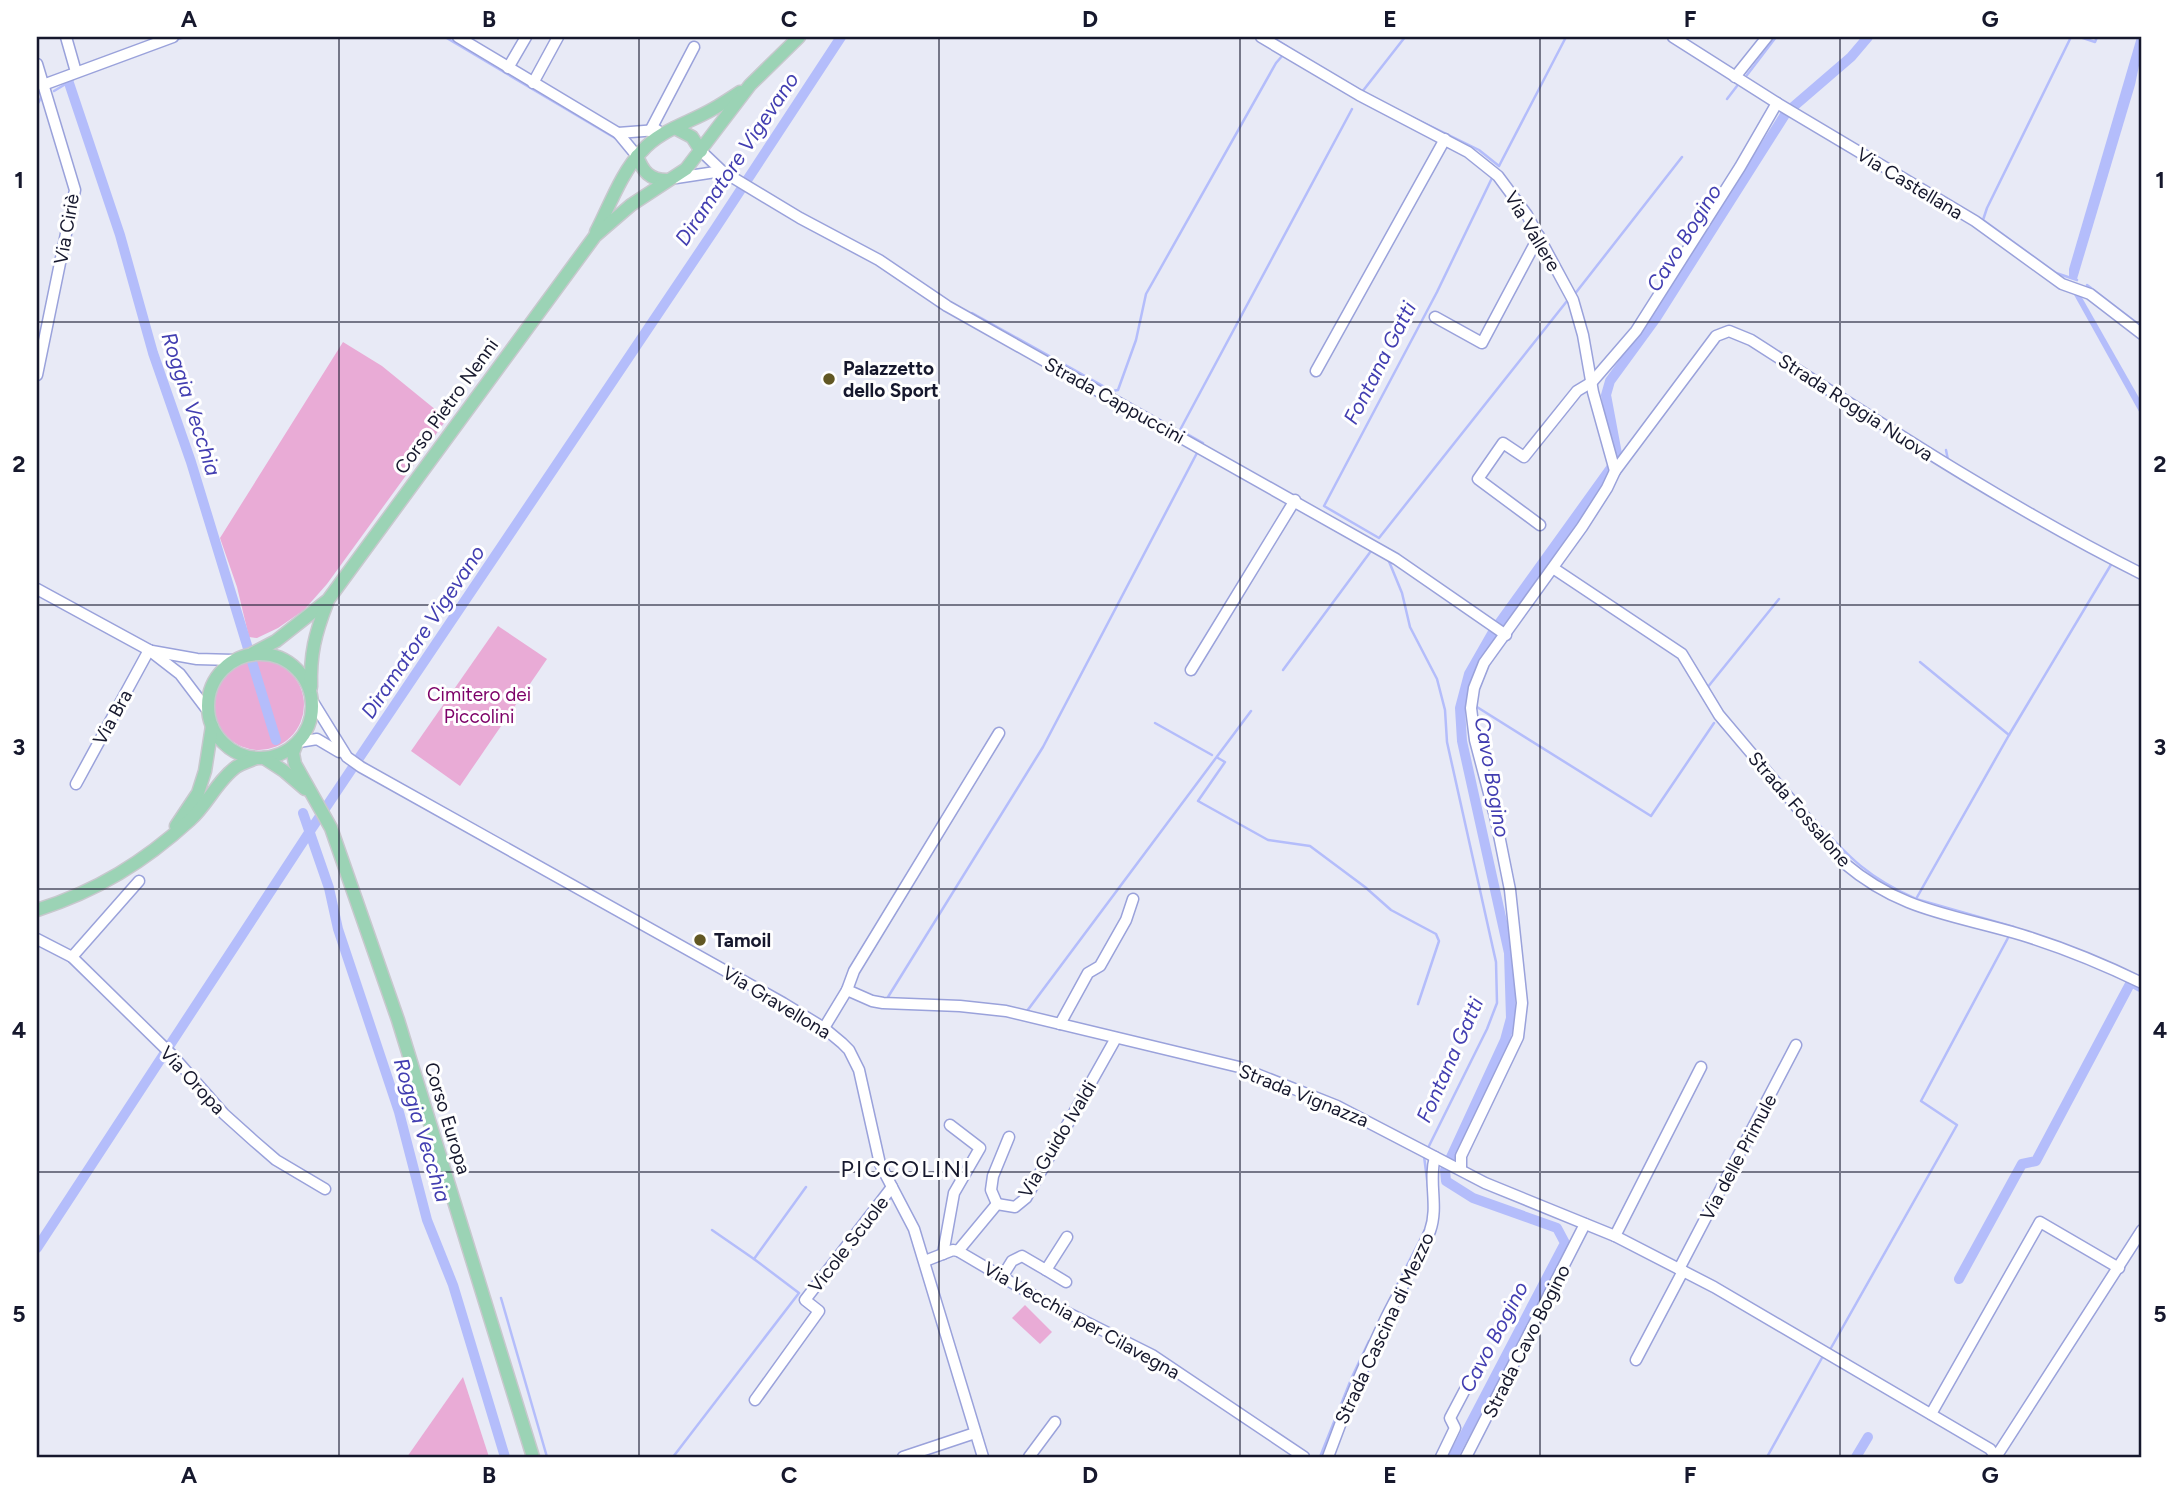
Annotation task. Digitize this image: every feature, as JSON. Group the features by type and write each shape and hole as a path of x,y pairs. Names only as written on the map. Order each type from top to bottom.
{"main road":[{"name":"Corso Pietro Nenni","path":"595,236 631,205 686,169 750,85 799,37"},
{"name":"Corso Pietro Nenni","path":"246,656 276,641 328,600 595,236 637,156 654,139 714,109 750,85"},
{"path":"675,128 692,136 701,151"},
{"path":"637,156 645,172 651,177 667,180"},
{"name":"Corso Pietro Nenni","path":"312,698 310,665 314,637 328,600"},
{"path":"37,910 75,896 127,870 191,820 232,772 260,758 286,752 297,743 310,723 312,698 307,682 290,662 279,656 246,656 216,676 208,699 212,726 219,738 230,748 242,755 260,758 284,771 312,796"},
{"path":"171,835 198,793 205,771 212,726"},
{"name":"Corso Europa","path":"297,743 293,754 295,764 331,828 398,1020 533,1457"}],"street":[{"path":"66,37 76,72"},
{"path":"43,85 173,37"},
{"path":"458,37 618,133 637,156"},
{"path":"508,68 526,37"},
{"path":"533,83 558,37"},
{"name":"Via Vallere","path":"1261,37 1359,94 1468,152 1490,167 1527,215 1573,300 1593,392 1615,471"},
{"name":"Via Castellana","path":"1673,37 1779,105 1975,221 2062,284 2090,294 2142,334"},
{"path":"1735,77 1767,37"},
{"path":"650,131 694,47"},
{"name":"Via Ciriè","path":"37,64 75,190 37,375"},
{"path":"1540,525 1478,479 1503,443 1524,457 1577,391 1592,382 1636,331 1779,105"},
{"path":"618,133 675,128"},
{"path":"1316,371 1445,139"},
{"name":"Strada Cappuccini","path":"701,151 722,171 800,218 879,260 947,306 1396,559 1505,634"},
{"path":"667,180 722,171"},
{"path":"1434,317 1482,343 1539,236"},
{"name":"Strada Roggia Nuova","path":"1615,471 1709,343 1716,336 1729,331 1751,340 2018,508 2142,574"},
{"name":"Strada Cascina di Mezzo","path":"1328,1457 1340,1419 1355,1385 1430,1230 1436,1203 1433,1165 1441,1159 1461,1156 1518,1037 1522,1003 1510,890 1496,820 1475,740 1471,708 1474,688 1485,663 1553,568 1607,488 1615,471"},
{"path":"1191,670 1295,500"},
{"name":"Strada Fossalone","path":"1553,568 1682,654 1720,715 1844,863 1867,882 1918,908 2021,935 2083,955 2142,983"},
{"path":"37,589 149,650 180,674 208,711"},
{"path":"149,650 197,659 246,656"},
{"name":"Via Bra","path":"76,785 149,650"},
{"name":"Via Gravellona","path":"312,698 347,758 824,1028 849,1050 859,1070 880,1164 914,1229 983,1457"},
{"path":"824,1028 847,990 854,971 999,733"},
{"path":"297,743 317,740 347,758"},
{"path":"72,957 139,881"},
{"path":"1060,1024 1088,973 1100,966 1126,920 1133,899"},
{"name":"Via Oropa","path":"37,939 72,957 168,1052 224,1114 254,1141 276,1160 325,1189"},
{"name":"Strada Vignazza","path":"847,990 883,1003 1006,1011 1239,1067 1337,1106 1485,1183 1615,1236 1681,1270 1990,1449 1994,1457"},
{"name":"Via Guido Ivaldi","path":"958,1251 997,1204 1014,1206 1026,1198 1116,1038"},
{"name":"Via delle Primule","path":"1636,1360 1796,1045"},
{"path":"1615,1236 1701,1068"},
{"path":"943,1254 954,1193 980,1148 950,1125"},
{"path":"997,1204 991,1190 993,1176 1009,1137"},
{"name":"Vicole Scuole","path":"755,1400 819,1311 805,1300 892,1187"},
{"path":"1931,1415 2040,1222 2119,1269"},
{"name":"Strada Cavo Bogino","path":"1466,1457 1585,1224"},
{"path":"1994,1457 2142,1230"},
{"path":"1046,1270 1067,1237"},
{"path":"925,1261 958,1251"},
{"name":"Via Vecchia per Cilavegna","path":"958,1251 1002,1277 1152,1355 1304,1457"},
{"path":"1002,1277 1012,1261 1022,1256 1066,1282"},
{"path":"1441,1457 1455,1428 1450,1418 1469,1382"},
{"path":"1029,1457 1055,1422"},
{"path":"903,1457 975,1433"}],"green space":[{"path":"343,342 382,366 447,419 327,584 304,610 278,628 257,638 249,637 237,587 220,538"},
{"name":"Cimitero dei Piccolini","path":"498,626 547,659 460,786 411,751"},
{"path":"259,660 276,664 291,673 300,688 304,705 300,722 291,737 276,746 259,750 242,746 227,737 218,722 214,705 218,688 227,673 242,664"},
{"path":"1025,1305 1052,1332 1040,1344 1012,1318"},
{"path":"463,1377 489,1457 407,1457"}],"water":[{"path":"2137,37 2142,37 2142,51 2135,85 2077,279 2069,278 2069,269"},
{"path":"2073,293 2080,294 2142,403 2142,417"}],"waterway":[{"path":"175,40 185,37"},
{"path":"445,37 615,138"},
{"name":"Diramatore Vigevano","path":"37,1248 312,828 841,37"},
{"path":"1272,37 1288,47"},
{"path":"1362,92 1405,37"},
{"name":"Fontana Gatti","path":"1499,166 1566,37"},
{"path":"1747,75 1776,37"},
{"name":"Cavo Bogino","path":"1453,1457 1565,1243 1557,1228 1473,1198 1446,1181 1445,1170 1505,1040 1511,1018 1509,953 1462,741 1460,708 1469,674 1493,632 1616,461 1606,395 1610,381 1656,318 1786,113 1851,57 1868,37"},
{"path":"2071,37 1983,220 2056,273 2077,280"},
{"path":"2080,37 2095,42 2097,37"},
{"path":"972,313 1112,391 1118,390 1136,340 1146,294 1283,55"},
{"path":"54,91 74,79"},
{"name":"Roggia Vecchia","path":"68,80 120,235 153,353 191,462 276,740"},
{"path":"1727,99 1737,86"},
{"path":"37,105 41,98"},
{"path":"1203,443 1180,430 1352,109"},
{"path":"1408,115 1479,150 1499,166"},
{"path":"1574,295 1682,157"},
{"name":"Fontana Gatti","path":"1492,178 1437,292 1324,506 1379,538 1567,301"},
{"path":"2087,285 2142,327"},
{"path":"1946,450 1948,460"},
{"path":"888,997 1043,747 1198,451"},
{"path":"1283,670 1371,551"},
{"name":"Fontana Gatti","path":"1388,559 1402,593 1410,627 1437,679 1445,710 1447,742 1496,962 1497,1003 1487,1029 1427,1150"},
{"path":"2009,735 2112,563"},
{"path":"1707,688 1779,599"},
{"path":"1920,662 2009,735 1916,899 2014,927"},
{"path":"1477,707 1651,816 1714,723"},
{"path":"1027,1011 1251,711"},
{"path":"1155,723 1212,755"},
{"path":"1218,758 1225,762 1198,801 1268,840 1310,846 1391,910 1436,934 1439,941 1418,1004"},
{"name":"Roggia Vecchia","path":"303,813 329,888 338,929 399,1112 427,1220 453,1285 505,1457"},
{"path":"1810,815 1858,864 1883,882 1916,899"},
{"path":"1831,1348 1957,1125 1921,1101 2009,936"},
{"path":"1959,1279 2022,1164 2036,1161 2131,982 2140,987"},
{"name":"Fontana Gatti","path":"1424,1156 1428,1187"},
{"path":"673,1457 799,1293 754,1259 806,1187"},
{"name":"Fontana Gatti","path":"1397,1285 1426,1228"},
{"path":"712,1230 754,1259"},
{"path":"501,1298 547,1457"},
{"name":"Fontana Gatti","path":"1320,1457 1369,1341"},
{"path":"1767,1457 1823,1356"},
{"path":"1856,1457 1868,1437"}],"place":[{"name":"Palazzetto dello Sport","path":"829,379"},
{"name":"Tamoil","path":"700,940"}],"district":[{"name":"PICCOLINI","path":"906,1169"}]}
